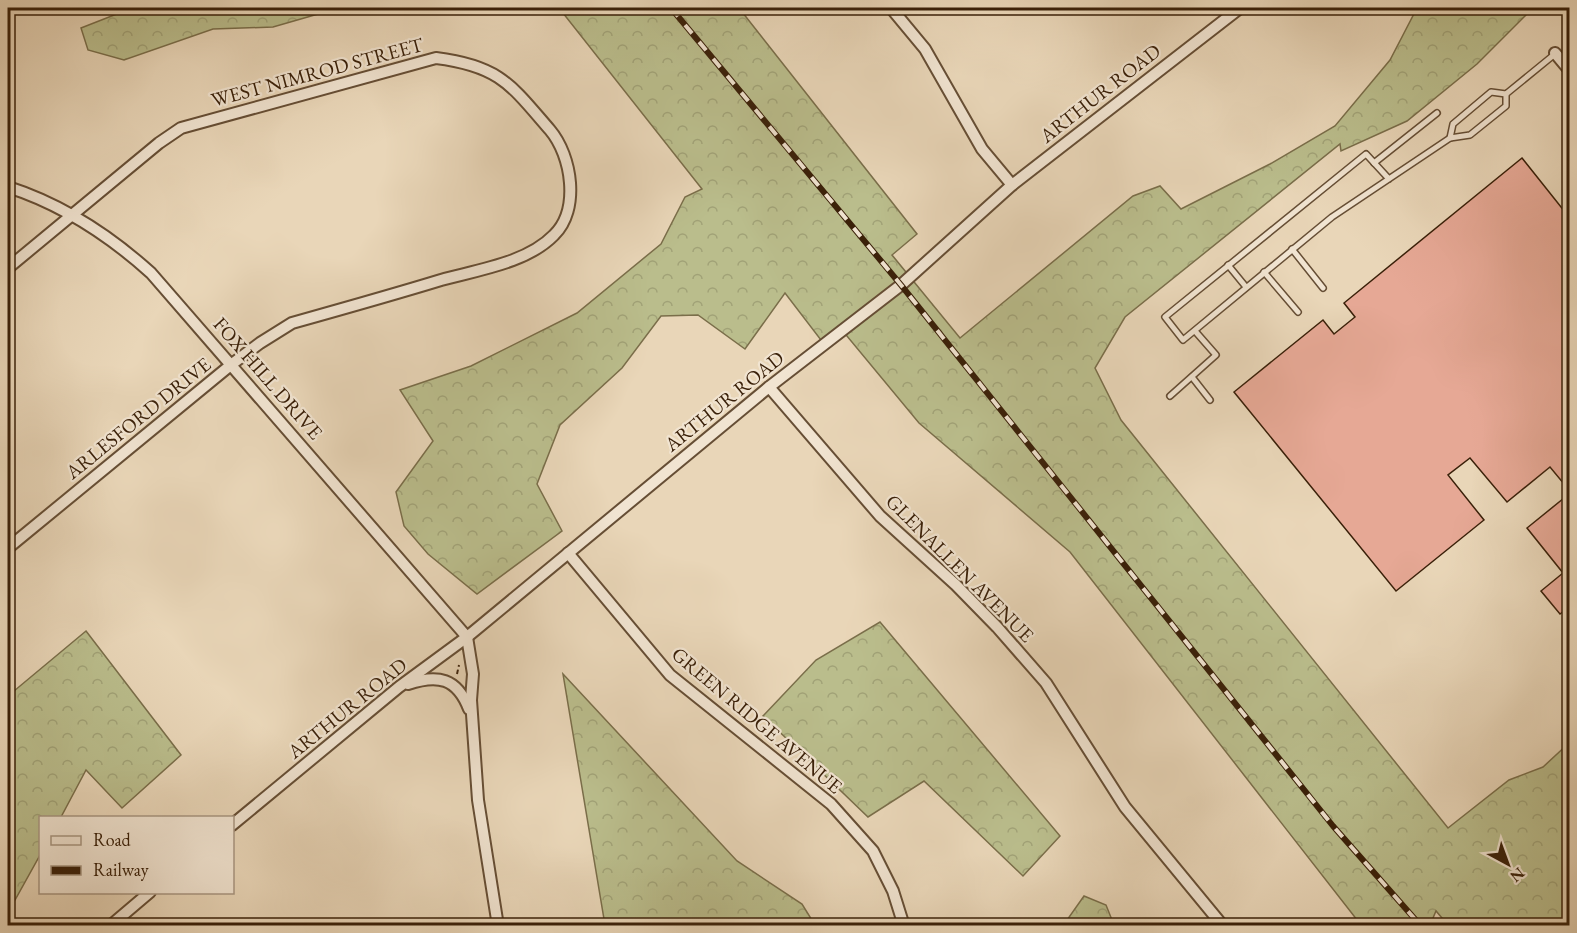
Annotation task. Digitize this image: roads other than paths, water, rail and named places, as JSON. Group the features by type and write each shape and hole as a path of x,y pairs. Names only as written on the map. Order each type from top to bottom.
{"street":[{"path":"891,8 925,49 982,149 1012,184"},
{"name":"ARTHUR ROAD","path":"234,823 399,687 468,637 769,387 901,285 1012,184 1237,8"},
{"path":"1555,53 1569,71"},
{"name":"WEST NIMROD STREET","path":"8,268 159,142 181,128 436,58 464,61 507,81 559,140 568,163 567,216 555,235 537,247"},
{"name":"FOX HILL DRIVE","path":"8,187 43,200 72,216 120,245 152,273 468,637"},
{"name":"ARLESFORD DRIVE","path":"8,548 232,364 292,323 517,258 537,247"},
{"name":"GLENALLEN AVENUE","path":"769,387 880,516 964,593 1046,683 1125,807 1223,926"},
{"name":"GREEN RIDGE AVENUE","path":"568,553 670,675 831,804 873,851 893,891 904,926"},
{"path":"468,637 473,674 472,716 478,800 498,926"},
{"path":"399,687 437,678 451,684 464,696 472,716"},
{"path":"110,926 148,894"}],"lane":[{"path":"1450,138 1453,124 1491,92 1506,94 1555,53"},
{"path":"1389,179 1366,154 1165,317 1183,340 1332,217 1389,179 1450,138 1470,135 1506,106 1506,94"},
{"path":"1374,163 1437,113"},
{"path":"1292,249 1323,288"},
{"path":"1228,265 1246,287"},
{"path":"1264,272 1298,312"},
{"path":"1170,396 1216,355 1195,331"},
{"path":"1192,377 1210,400"}],"railway":[{"path":"671,8 901,285 1333,826 1421,926"}]}
